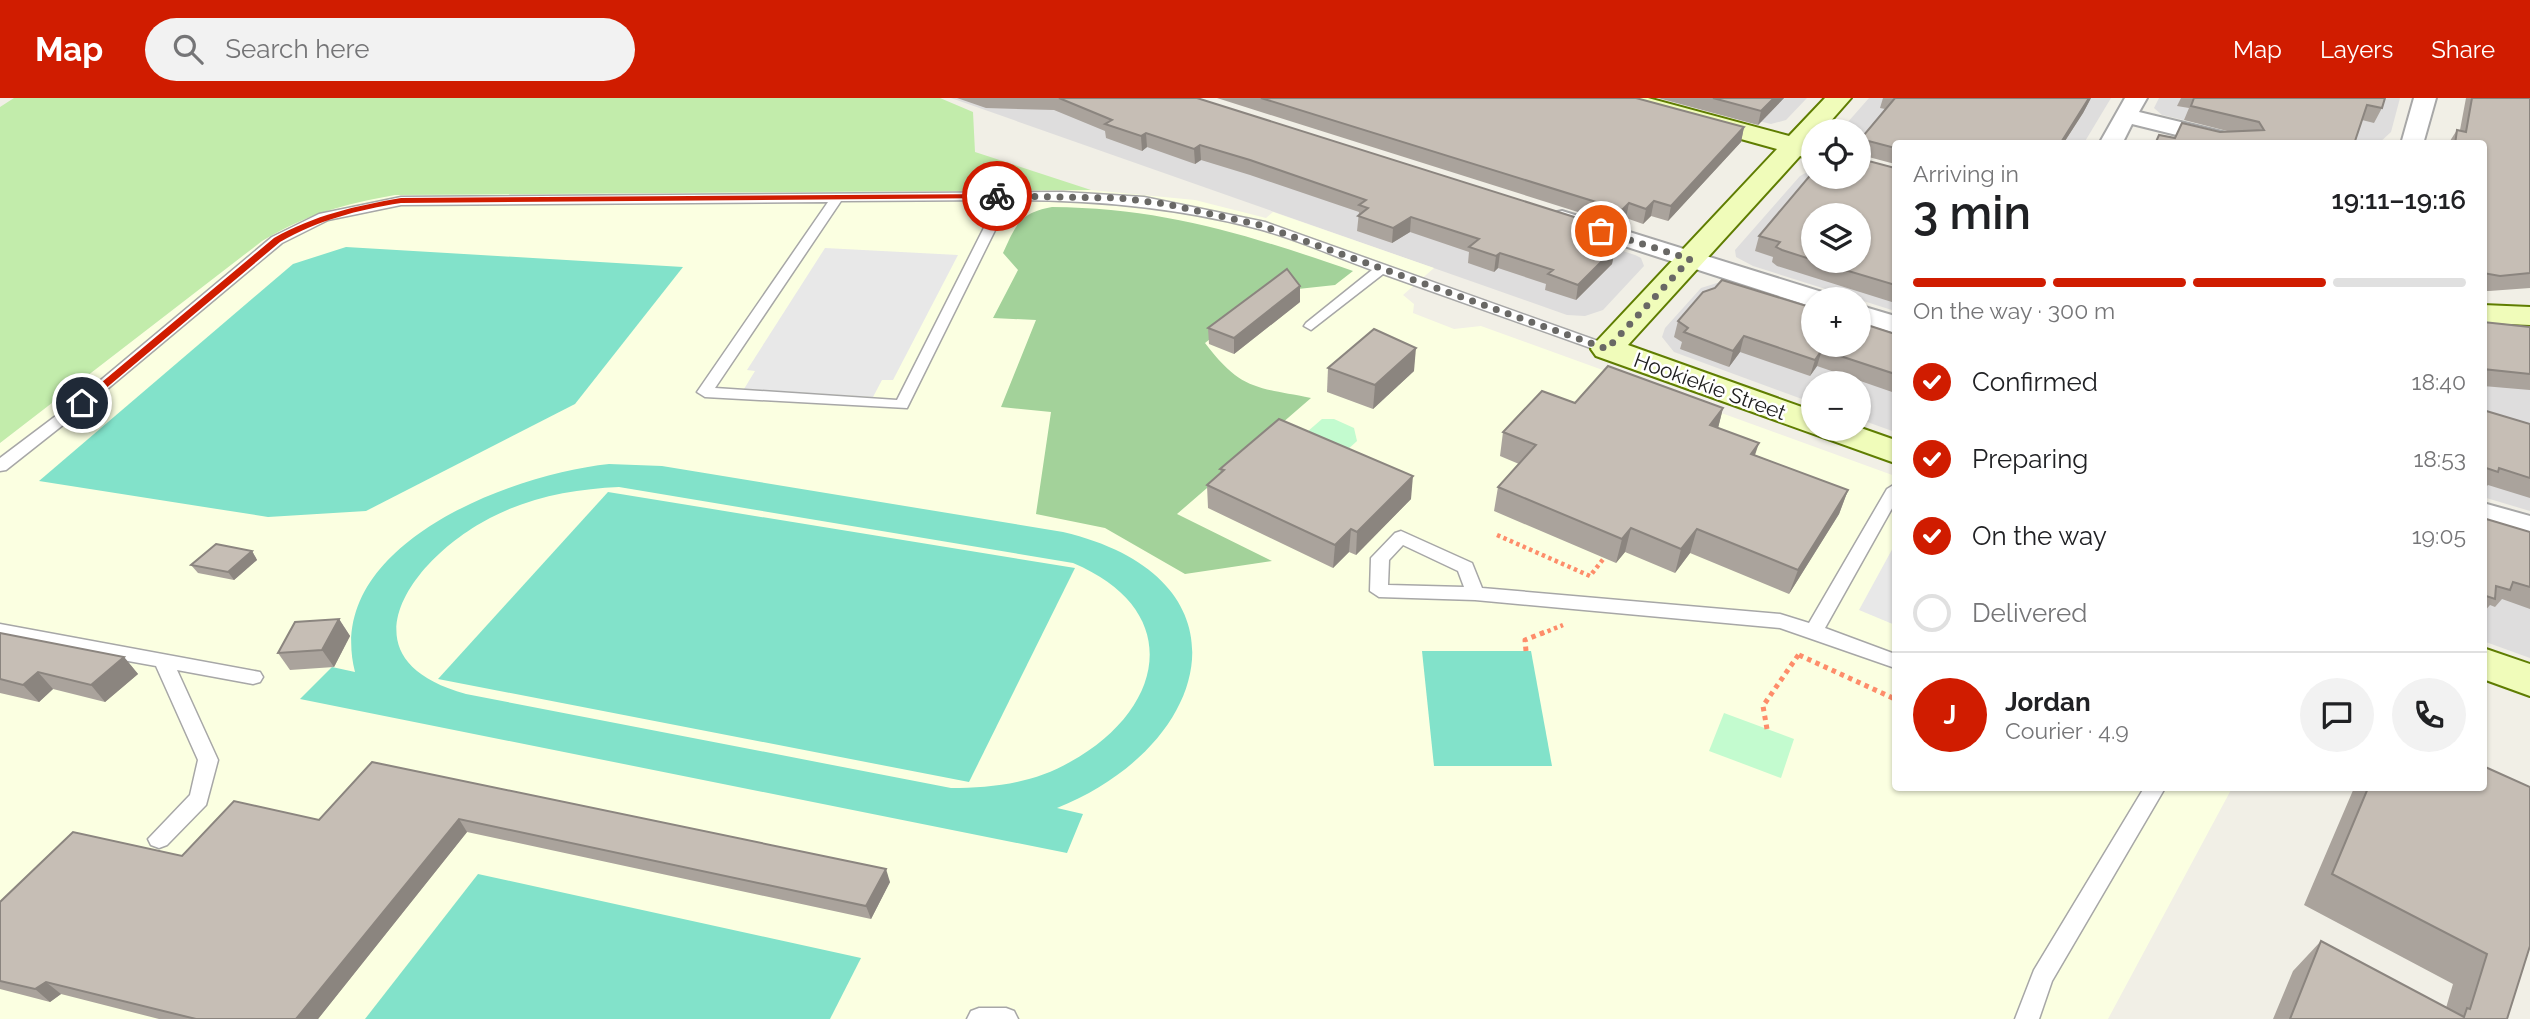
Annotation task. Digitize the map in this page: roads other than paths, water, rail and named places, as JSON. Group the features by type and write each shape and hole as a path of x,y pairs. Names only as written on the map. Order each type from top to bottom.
{"street":[{"path":"1620,98 1801,147"},
{"path":"1824,119 1839,98"},
{"path":"2413,140 2425,98"},
{"path":"2112,140 2131,107 2231,140"},
{"path":"1607,349 1690,259 1801,151"},
{"path":"1546,213 1801,294"},
{"path":"2487,314 2530,316"},
{"path":"1871,317 1892,324"},
{"name":"Hookiekie Street","path":"1607,349 1801,419"},
{"path":"1863,441 1892,451"},
{"path":"2487,514 2530,527"},
{"path":"2487,664 2530,680"}],"lane":[{"path":"837,198 705,393 902,405 1006,196"},
{"path":"0,466 82,403 277,240 324,217 401,201 1091,196 1166,204 1260,225 1607,349"},
{"path":"1311,326 1382,268"},
{"path":"1814,631 1892,494"},
{"path":"1475,594 1466,567 1401,537 1380,558 1379,591 1475,594 1780,621 1892,660"},
{"path":"0,631 253,677"},
{"path":"159,839 199,799 208,760 163,660"},
{"path":"2027,1019 2042,977 2153,791"},
{"path":"979,1019 1006,1019"}]}
